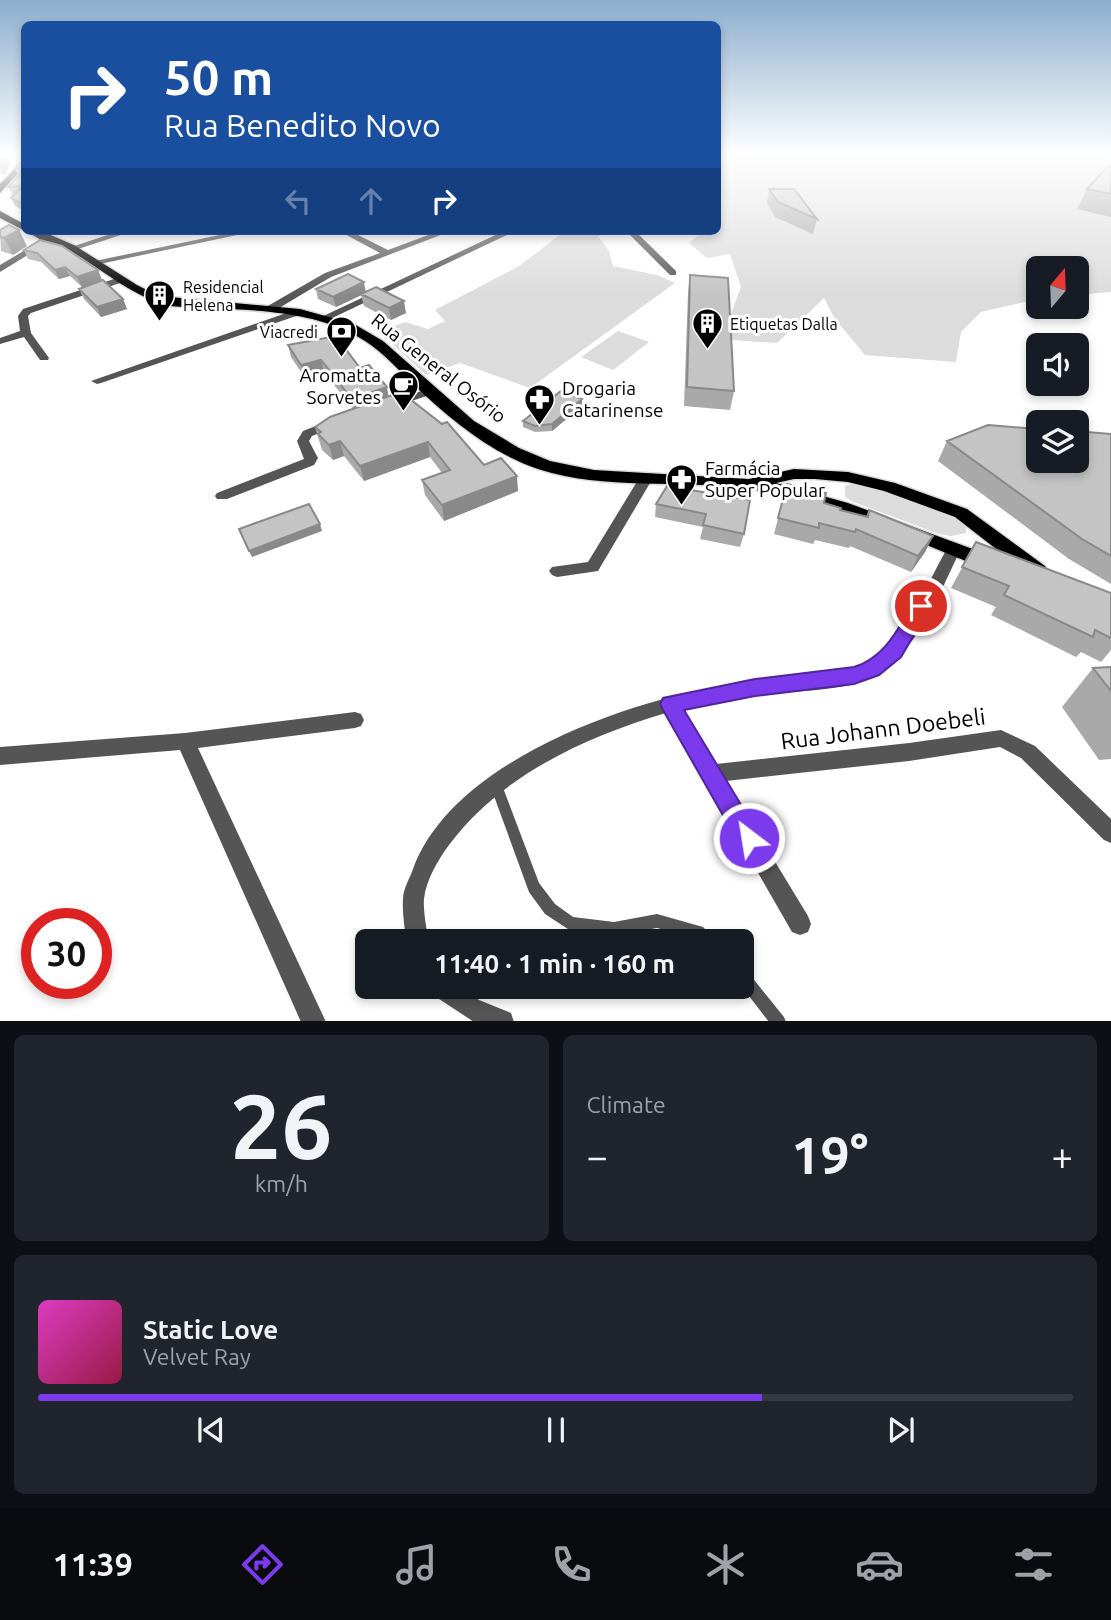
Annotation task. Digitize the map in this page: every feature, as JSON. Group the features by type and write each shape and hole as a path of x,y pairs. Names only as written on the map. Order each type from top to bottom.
{"main road":[{"path":"0,214 18,227"},
{"name":"Rua General Osório","path":"42,235 72,248 95,262 135,292 169,302 295,313 322,319 369,337 429,392 494,440 541,465 573,472 749,484 840,505 954,549"},
{"name":"Rua General Osório","path":"749,484 794,474 848,477 928,499 961,513 983,531"},
{"path":"840,505 834,496 833,485 848,477"},
{"path":"983,531 1055,585 954,549 970,545 983,531"}],"street":[{"path":"72,248 116,235"},
{"path":"95,262 232,235"},
{"path":"351,235 386,252"},
{"path":"270,309 328,275 435,235"},
{"path":"322,319 502,235"},
{"path":"634,235 673,273"},
{"path":"0,269 51,239"},
{"path":"44,358 26,333 23,316 27,310 120,281"},
{"path":"97,381 295,313"},
{"path":"0,341 26,333"},
{"path":"380,408 429,392"},
{"path":"222,496 309,462 312,458 303,441 307,434 345,420"},
{"path":"557,571 593,567 646,478"},
{"path":"413,929 413,907 418,884 432,847 452,822 495,783 575,737 670,704 755,688 854,676 872,669 895,651 954,549"},
{"path":"670,704 800,924"},
{"path":"0,756 185,741 355,720"},
{"name":"Rua Johann Doebeli","path":"710,774 909,752 1001,738 1028,752 1111,833"},
{"path":"185,741 314,1021"},
{"path":"458,999 471,1008 502,1021"}],"lane":[{"path":"495,783 534,887 550,909 570,924 614,929 657,921 687,929"},
{"path":"754,991 779,1021"}],"shaded area":[{"path":"721,201 1111,201 1111,292 1089,294 1089,256 1026,256 1026,302 981,312 961,332 956,362 865,355 835,319 824,298 777,343 732,340 729,319 741,287 730,254 707,258 689,243 699,235 721,235"},
{"path":"560,235 601,235 598,236 609,251 613,266 657,275 675,283 530,388 460,363 426,375 379,332 405,322 428,329 445,321 435,310 519,266"},
{"path":"618,331 649,342 613,370 581,357"},
{"path":"858,482 946,512 966,524 966,533 951,536 939,534 851,501 845,496 845,486"}],"building":[{"path":"803,201 817,219 778,202"},
{"path":"9,225 19,230 4,238 0,237 0,230"},
{"path":"40,240 62,246 98,270 77,277 65,267 55,270 37,253 24,250"},
{"path":"348,274 364,282 333,297 316,289"},
{"name":"Etiquetas Dalla","path":"690,275 728,278 734,391 687,387"},
{"path":"103,280 123,299 97,307 79,289"},
{"path":"376,287 404,301 389,308 361,294"},
{"path":"336,336 360,368 369,365 387,387 352,399 321,360 301,365 288,345"},
{"path":"561,391 582,399 552,424 535,426 523,421"},
{"path":"395,394 406,396 442,424 447,422 484,465 501,458 517,476 442,505 422,480 450,470 428,442 360,466 340,441 329,445 318,434 321,432 315,427 330,417"},
{"path":"988,425 1026,428 1026,473 1089,473 1089,432 1111,434 1111,556 1082,539 947,441"},
{"path":"787,484 826,493 824,503 841,508 840,510 868,517 869,510 933,536 918,556 856,529 855,532 819,523 819,528 778,518"},
{"path":"667,486 750,500 744,534 703,525 706,514 656,504"},
{"path":"309,504 320,524 249,551 239,529"},
{"path":"976,542 1111,593 1111,638 1095,630 1093,637 1004,595 1009,586 962,567"},
{"path":"1111,667 1111,691 1093,668"}],"place":[{"name":"Residencial Helena","path":"160,323"},
{"name":"Etiquetas Dalla","path":"707,351"},
{"name":"Viacredi","path":"341,359"},
{"name":"Aromatta Sorvetes","path":"404,413"},
{"name":"Drogaria Catarinense","path":"539,426"},
{"name":"Farmácia Super Popular","path":"682,506"}],"route":[{"path":"749,838 670,704 755,688 854,676 872,669 886,661 895,651 921,606"}]}
